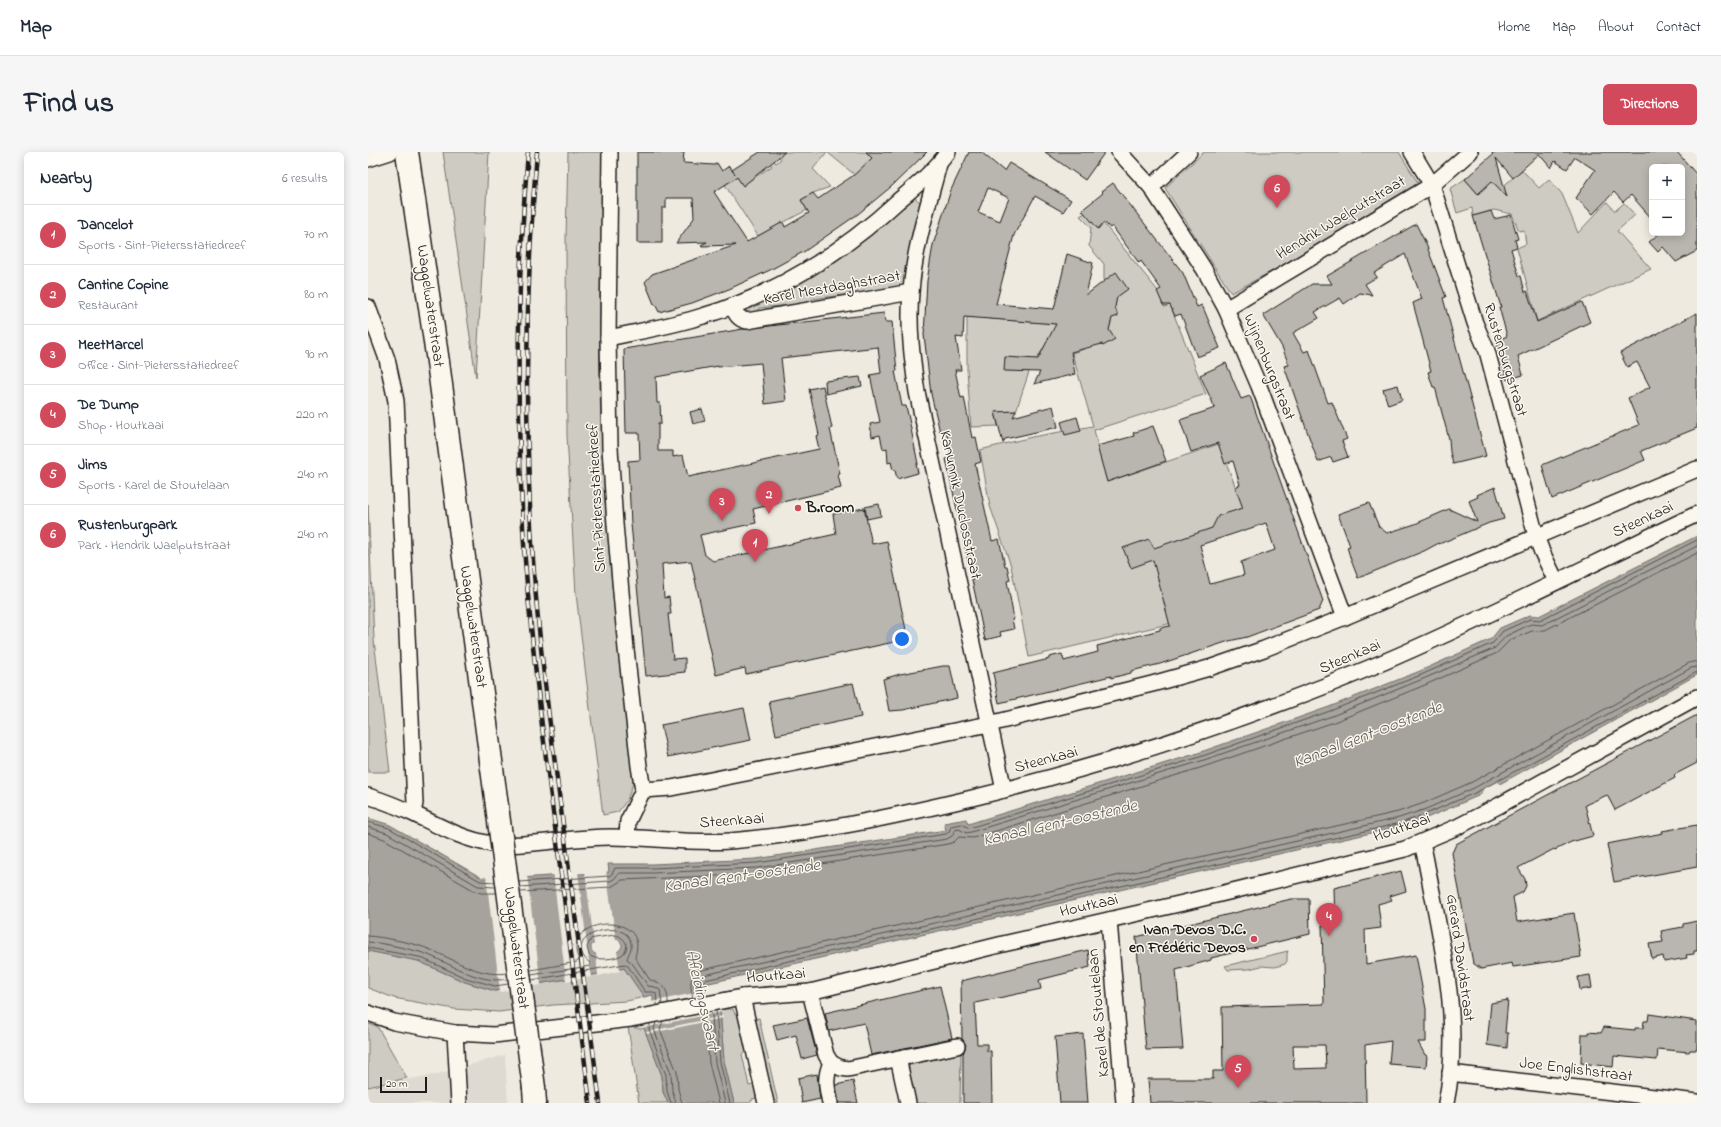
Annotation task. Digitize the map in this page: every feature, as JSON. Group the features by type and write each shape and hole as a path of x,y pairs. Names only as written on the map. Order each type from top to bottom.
{"main road":[{"name":"Waggelwaterstraat","path":"407,152 438,362 534,1096"}],"street":[{"path":"368,159 390,152"},
{"name":"Sint-Pietersstatiedreef","path":"610,152 608,338 610,448 626,649 643,790"},
{"name":"Karel Mestdaghstraat","path":"608,338 676,324 704,316 732,306 782,283 845,245 877,221 939,164 948,152"},
{"name":"Wijnenburgstraat","path":"1118,152 1151,187 1204,269 1226,308 1259,386 1345,618"},
{"path":"1151,187 1190,152"},
{"name":"Rustenburgstraat","path":"1412,152 1432,185 1475,323 1487,351 1536,536 1556,581"},
{"name":"Hendrik Waelputstraat","path":"1226,308 1432,185 1470,152"},
{"name":"Karel Mestdaghstraat","path":"732,306 736,315 740,319 747,321 911,292 916,257 939,164"},
{"name":"Kanunnik Duclosstraat","path":"911,292 910,334 917,392 1004,790"},
{"path":"368,307 387,358 396,401 411,699 415,803 413,813"},
{"name":"Steenkaai","path":"643,790 671,788 989,724 1152,684 1209,668 1345,618 1697,469"},
{"name":"Steenkaai","path":"368,796 389,802 459,836 477,842 496,845 513,845 600,837 684,842 726,842 805,833 891,817 1072,772 1157,747 1233,721 1388,660 1477,620 1697,514"},
{"name":"Houtkaai","path":"368,1013 394,1022 455,1033 494,1035 643,1017 742,997 810,992 1405,849 1422,843 1500,805 1697,697"},
{"path":"627,838 628,821 643,790"},
{"name":"Gerard Davidstraat","path":"1422,843 1426,856 1450,991 1453,1021 1453,1052 1446,1103"},
{"name":"Karel de Stoutelaan","path":"1109,920 1124,1103"},
{"path":"810,992 826,1055 831,1064 841,1068 848,1069 957,1046"},
{"path":"742,997 766,1103"},
{"path":"455,1033 459,1103"},
{"path":"898,1058 908,1103"},
{"path":"830,1103 826,1076 831,1064"},
{"name":"Joe Englishstraat","path":"1450,1073 1697,1102"}],"shaded area":[{"path":"443,152 489,152 476,377"},
{"path":"568,152 604,152 600,271 600,390 604,489 612,587 633,783 627,800 618,812 603,815 576,594 567,435 566,239"},
{"path":"775,152 827,152 813,169 830,187 813,193 801,200 807,210 758,236 725,185 737,177 743,185 772,166 766,159 769,155 776,163 781,159"},
{"path":"827,152 872,152 872,158 855,175"},
{"path":"1204,152 1399,152 1418,183 1276,269 1231,293 1165,188"},
{"path":"1522,170 1539,188 1549,179 1562,194 1578,233 1607,202 1615,211 1624,203 1635,215 1617,231 1651,269 1537,321 1517,248 1526,244 1524,230 1519,231 1512,214 1494,210 1473,216 1472,208 1457,213 1450,189 1465,179 1478,194 1492,181 1500,189"},
{"path":"913,196 922,204 904,292 852,298 851,294 812,299 812,303 759,308 753,316 746,311 746,307"},
{"path":"1092,209 1158,291 1164,307 1170,305 1206,394 1094,430 1107,482 1219,444 1244,509 1227,526 1154,552 1172,623 1029,657 1011,566 990,506 980,450 1032,437 1093,426 1072,353 1084,349 1079,326 1109,330 1118,292 1104,289 1104,264 1089,246 1091,227 1080,216"},
{"path":"967,317 1058,324 1029,372 1016,411 995,412 998,426 971,427 967,369"},
{"path":"368,504 374,640 390,772 368,772"},
{"path":"368,951 418,961 465,982 495,991 610,972 624,968 644,997 627,1001 553,1005 499,1012 454,1009 394,998 368,988"},
{"path":"1288,951 1287,961 1285,964 1275,967 1261,966 1249,969 1228,970 1225,966"},
{"path":"720,1009 733,1009 735,1014 739,1014 747,1052 742,1054 749,1086 755,1085 758,1098 752,1099 749,1103 734,1103 724,1061"},
{"path":"759,1018 778,1103 772,1103 753,1019"},
{"path":"368,1024 377,1026 407,1078 368,1087"},
{"path":"628,1026 640,1029 644,1028 662,1076 663,1092 668,1103 639,1103"},
{"path":"961,1053 960,1103 916,1103 908,1067 910,1065"},
{"path":"505,1055 508,1103 368,1103 368,1087 437,1074"}],"water":[{"path":"1697,536 1697,675 1478,796 1429,817 1402,826 705,984 709,999 720,1009 724,1061 734,1103 668,1103 663,1092 662,1076 644,1028 653,1005 653,995 644,997 624,968 610,972 495,991 465,982 418,961 368,951 368,818 390,825 482,878 520,878 609,872 608,864 652,864 756,859 946,830 944,823 966,819 968,824 1195,754 1329,707 1420,671 1491,639 1500,628 1530,615 1539,616","holes":["617,939 622,944 621,948 617,952 604,956 597,955 592,952 591,946 596,941"]}],"pier":[{"path":"1496,782 1502,785 1481,797 1483,789"},
{"path":"606,870 616,941 594,944 585,871"},
{"path":"578,872 591,977 566,981 553,873"},
{"path":"527,875 541,985 500,992 486,876"},
{"path":"617,951 620,971 598,976 596,953"},
{"path":"709,990 711,998 722,1008 722,1012 642,1028 651,1002"},
{"path":"723,1016 723,1018 647,1034 646,1032"}],"building":[{"path":"637,152 684,152 683,163 714,165 717,163 722,171 729,166 732,170 760,152 785,152 743,186 737,177 714,192 747,242 783,222 785,227 809,213 801,200 813,193 818,199 854,175 872,158 866,152 927,152 892,186 858,214 805,251 770,270 729,289 692,303 659,312 645,282 652,274 736,245 702,246 701,245 707,242 676,243 694,218 693,198 666,198 666,208 662,208 662,243 637,243"},
{"path":"969,152 981,152 1004,171 1009,163 1071,200 1063,212 1035,196 1014,235 996,304 1054,309 1067,254 1093,263 1086,295 1116,272 1128,289 1117,297 1115,307 1118,316 1112,318 1109,330 1115,339 1103,346 1102,344 1071,352 1075,374 1034,384 1040,372 1004,371 1005,357 1038,359 1056,324 964,317 963,338 956,337 961,370 955,370 961,398 964,397 972,438 976,437 981,462 975,464 992,541 999,539 1005,566 1007,566 1010,580 1007,581 1014,619 1012,619 1014,629 1000,632 1001,636 985,640 946,459 952,458 946,431 940,432 931,394 924,335 927,281 933,245 951,190","holes":["988,188 1009,198 1000,221 978,212"]},
{"path":"1045,152 1105,152 1085,180"},
{"path":"1491,152 1677,152 1697,175 1697,251 1676,262 1663,247 1658,252 1649,242 1656,236 1685,236 1685,164 1649,164 1649,216 1631,195 1623,202 1614,192 1593,214 1576,198 1595,170 1575,157 1567,169 1555,161 1551,168 1539,154 1513,178 1496,158 1507,197 1492,181 1478,194 1465,179 1493,154"},
{"path":"1113,183 1183,273 1197,307 1202,305 1220,348 1197,357 1181,314 1175,316 1170,305 1163,305 1157,291 1161,289 1141,261 1139,263 1112,226 1110,228 1104,222 1098,229 1082,210"},
{"path":"1491,211 1494,219 1511,215 1518,239 1515,240 1517,247 1511,249 1519,276 1521,276 1525,292 1527,291 1537,322 1582,302 1590,322 1518,356 1523,375 1507,380 1496,341 1507,336 1499,307 1501,307 1473,216"},
{"path":"1416,224 1426,244 1446,297 1443,298 1486,456 1453,464 1449,439 1435,387 1433,387 1428,372 1431,371 1413,303 1422,299 1405,254 1374,273 1377,277 1365,284 1372,295 1360,293 1344,304 1340,298 1315,312 1319,318 1293,333 1304,352 1309,350 1328,403 1332,402 1347,439 1342,441 1348,457 1333,462 1331,457 1318,462 1284,366 1289,365 1282,347 1263,315 1312,284 1332,284 1327,276"},
{"path":"884,313 885,322 892,322 897,371 895,371 902,406 906,406 909,419 918,464 916,464 918,473 897,479 891,462 888,463 887,448 883,449 880,435 872,437 870,424 880,422 870,375 881,373 878,347 781,358 786,401 765,404 761,363 718,366 656,377 657,403 660,403 661,424 658,424 658,451 673,451 673,457 683,455 688,477 819,449 816,436 819,435 809,389 823,386 832,428 830,429 840,474 838,475 841,488 753,509 756,523 700,535 705,555 713,561 836,534 833,514 864,508 872,544 887,541 908,639 746,674 745,668 716,675 691,561 662,564 664,598 669,597 671,614 668,614 673,659 685,658 685,672 646,676 631,524 628,461 640,460 639,433 626,433 624,349 743,329"},
{"path":"1697,313 1697,428 1641,451 1645,460 1552,499 1542,465 1639,425 1628,398 1650,387 1637,362 1627,367 1620,353"},
{"path":"1226,363 1241,399 1250,396 1323,601 1319,610 1247,637 1229,641 1160,664 1131,671 1131,673 1111,678 1111,676 999,703 993,673 1049,659 1049,657 1062,654 1064,661 1098,652 1097,646 1160,630 1160,628 1170,626 1153,560 1131,568 1123,548 1149,539 1154,548 1212,528 1218,516 1243,508 1235,487 1240,485 1233,461 1225,464 1218,443 1191,452 1180,420 1215,408 1200,375","holes":["1266,523 1275,550 1241,562 1244,575 1210,584 1200,545"]},
{"path":"860,377 862,386 826,394 825,381"},
{"path":"1398,385 1402,400 1388,405 1383,389"},
{"path":"1053,406 1058,427 1005,439 1003,443 995,412 1016,411 1013,417"},
{"path":"702,409 705,421 693,424 690,412"},
{"path":"1077,417 1081,431 1065,435 1061,422"},
{"path":"1153,426 1166,461 1107,482 1097,446 1134,436 1133,433"},
{"path":"1495,487 1504,519 1489,523 1439,543 1424,551 1358,578 1347,547 1350,546 1338,514 1369,503 1379,527 1387,533 1415,524 1449,509 1477,522 1469,501 1478,497 1477,495"},
{"path":"879,504 881,516 867,519 865,507"},
{"path":"950,666 957,698 903,710 889,711 883,679 900,674"},
{"path":"853,683 861,717 776,735 769,701"},
{"path":"744,708 751,740 668,757 661,725"},
{"path":"1697,715 1697,763 1674,775 1675,778 1615,810 1607,795 1585,805 1593,836 1571,842 1555,850 1554,849 1518,868 1525,879 1526,886 1523,892 1513,897 1517,922 1574,913 1581,957 1513,967 1512,963 1481,969 1473,963 1452,853 1456,844"},
{"path":"1697,825 1697,867 1614,882 1607,844 1663,833 1662,831"},
{"path":"1401,871 1406,891 1390,896 1392,900 1378,904 1381,928 1365,930 1366,964 1416,955 1426,1009 1426,1042 1418,1042 1425,1055 1427,1055 1426,1067 1389,1064 1391,1041 1365,1045 1366,1103 1150,1103 1148,1079 1213,1079 1213,1071 1223,1071 1222,1007 1324,1004 1322,925 1335,925 1334,888","holes":["1293,1045 1325,1045 1326,1068 1294,1069"]},
{"path":"1291,899 1309,899 1310,934 1211,958 1211,960 1176,970 1183,1049 1146,1050 1136,937"},
{"path":"1697,921 1697,951 1694,951 1694,954 1686,955 1687,958 1664,962 1663,956 1652,959 1649,944 1663,942 1661,931 1683,927 1683,924"},
{"path":"1088,950 1090,967 1039,980 1041,989 975,1003 977,1044 987,1044 987,1051 991,1051 992,1103 963,1103 963,1054 966,1045 962,1039 961,981"},
{"path":"1590,975 1592,988 1580,990 1578,977"},
{"path":"940,986 952,1038 871,1055 864,1023 829,1031 825,1013"},
{"path":"1508,1000 1505,1033 1508,1033 1507,1048 1487,1045 1491,1003"},
{"path":"1649,1014 1697,1021 1697,1050 1690,1050 1689,1052 1658,1049 1657,1060 1614,1056 1613,1067 1581,1063 1582,1034 1588,1034 1588,1032 1601,1033 1604,1027 1635,1030 1635,1028 1643,1028 1644,1021 1648,1021"},
{"path":"807,1018 817,1055 802,1059 796,1035 777,1040 773,1025"},
{"path":"1083,1034 1088,1103 1060,1103 1055,1037"},
{"path":"817,1074 820,1099 802,1103 798,1078"},
{"path":"853,1081 858,1103 839,1103 836,1085"}],"railway":[{"path":"528,152 519,305 520,458 525,560 542,727 590,1103"},
{"path":"537,152 530,254 527,356 528,458 533,560 550,721 600,1103"}],"place":[{"name":"Rustenburgpark","path":"1277,208"},
{"name":"B.room","path":"798,508"},
{"name":"Cantine Copine","path":"769,514"},
{"name":"MeetMarcel","path":"722,521"},
{"name":"Dancelot","path":"755,562"},
{"name":"De Dump","path":"1329,936"},
{"name":"Ivan Devos D.C. en Frédéric Devos","path":"1254,939"},
{"name":"Jims","path":"1238,1088"}],"water label":[{"name":"Kanaal Gent-Oostende","path":"1368,735"},
{"name":"Kanaal Gent-Oostende","path":"1060,823"},
{"name":"Kanaal Gent-Oostende","path":"742,876"},
{"name":"Afleidingsvaart","path":"702,1000"}]}
